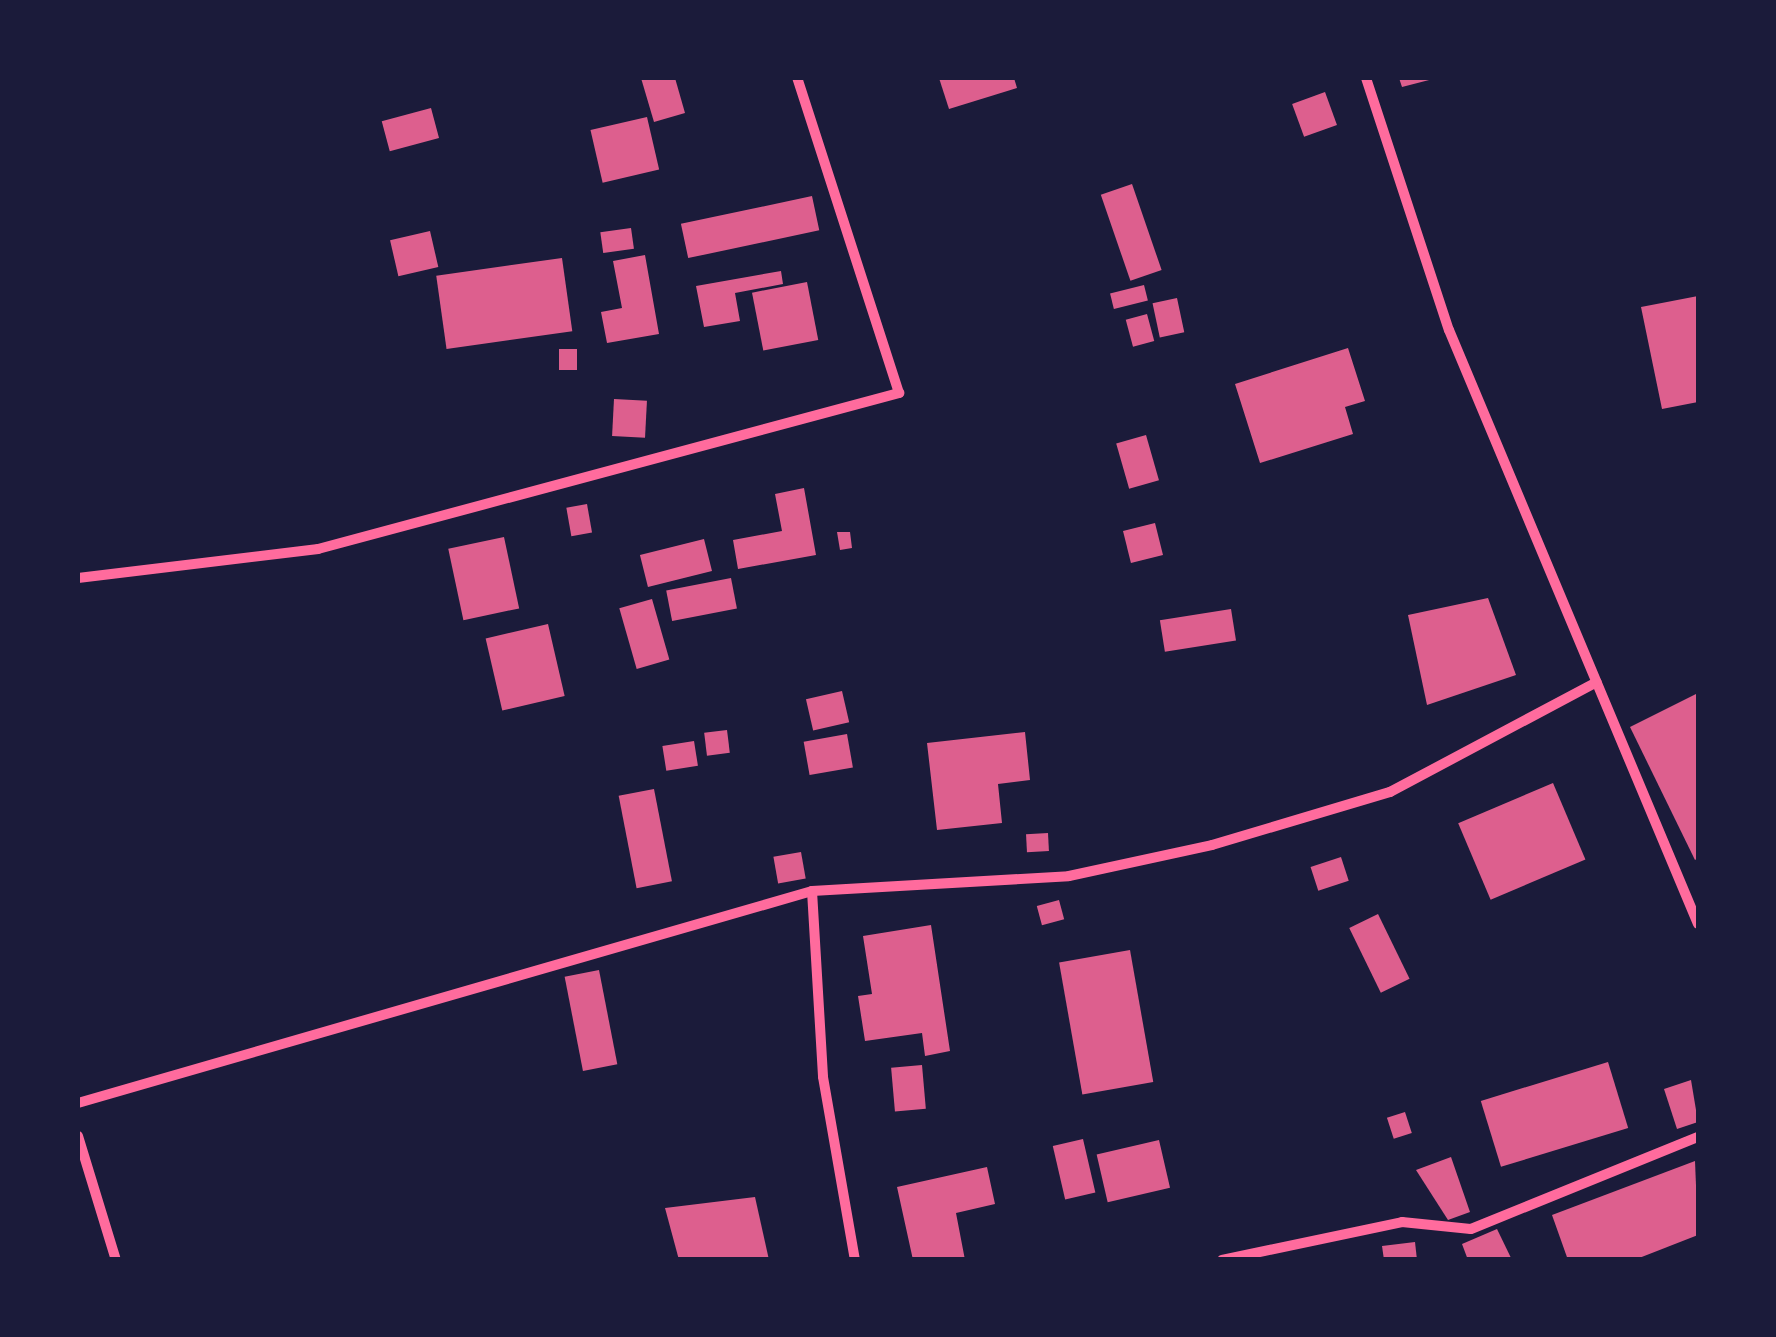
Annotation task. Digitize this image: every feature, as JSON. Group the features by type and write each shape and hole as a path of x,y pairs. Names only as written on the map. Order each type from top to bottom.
{"street":[{"path":"78,578 318,548 899,393 798,78"},
{"path":"1366,78 1449,330 1698,924"},
{"path":"78,1103 812,891 1069,876 1212,846 1390,792 1597,682"},
{"path":"812,891 822,1078 855,1260"},
{"path":"78,1136 116,1260"},
{"path":"1222,1260 1402,1222 1471,1229 1698,1137"}],"building":[{"path":"641,78 675,78 685,113 654,122"},
{"path":"939,78 1014,78 1017,88 949,109"},
{"path":"1399,78 1433,78 1433,79 1402,87"},
{"path":"1325,92 1337,125 1304,137 1292,104"},
{"path":"431,108 439,138 390,151 382,121"},
{"path":"647,117 659,170 603,183 590,130"},
{"path":"1132,184 1162,270 1130,281 1101,195"},
{"path":"812,196 819,230 688,258 681,224"},
{"path":"631,228 634,249 603,253 600,232"},
{"path":"430,231 438,267 398,276 390,240"},
{"path":"645,255 659,334 607,343 601,312 622,308 613,261"},
{"path":"562,258 572,331 447,349 436,276"},
{"path":"781,271 783,284 735,293 740,321 704,327 696,286"},
{"path":"807,282 818,340 763,351 752,293"},
{"path":"1144,285 1148,301 1114,309 1110,293"},
{"path":"1698,296 1698,402 1662,409 1641,307"},
{"path":"1177,298 1184,332 1160,337 1153,303"},
{"path":"1147,314 1154,341 1133,347 1126,320"},
{"path":"1348,348 1365,401 1345,407 1353,434 1260,463 1235,384"},
{"path":"559,349 577,349 577,370 559,370"},
{"path":"614,399 647,401 645,438 612,436"},
{"path":"1146,435 1159,480 1129,489 1116,444"},
{"path":"804,488 816,555 738,569 733,540 782,531 775,494"},
{"path":"587,504 592,533 571,536 566,508"},
{"path":"1155,523 1163,555 1131,563 1123,531"},
{"path":"837,532 850,532 852,548 840,550"},
{"path":"504,537 519,608 463,620 448,549"},
{"path":"704,539 712,571 648,587 640,555"},
{"path":"731,578 737,608 672,621 666,591"},
{"path":"1488,598 1516,675 1427,705 1408,615"},
{"path":"652,599 669,660 637,669 619,608"},
{"path":"1231,609 1236,641 1165,652 1160,620"},
{"path":"548,624 565,696 502,711 486,638"},
{"path":"842,691 849,722 813,731 806,699"},
{"path":"1698,693 1698,858 1695,860 1630,727"},
{"path":"727,730 730,753 707,756 704,733"},
{"path":"1025,732 1030,780 998,784 1002,823 937,830 927,743"},
{"path":"847,734 853,767 810,775 804,742"},
{"path":"694,741 698,766 666,771 662,746"},
{"path":"1553,783 1585,859 1491,900 1458,823"},
{"path":"654,789 672,881 637,888 619,796"},
{"path":"1048,833 1049,851 1027,852 1026,834"},
{"path":"801,852 806,879 778,883 773,857"},
{"path":"1341,857 1349,881 1318,891 1311,867"},
{"path":"1059,900 1064,919 1042,925 1037,906"},
{"path":"1378,914 1410,979 1381,993 1349,928"},
{"path":"931,925 950,1051 925,1056 922,1033 865,1041 858,996 872,994 863,936"},
{"path":"1130,950 1153,1082 1082,1094 1059,963"},
{"path":"599,970 617,1064 583,1071 565,977"},
{"path":"1608,1062 1628,1128 1501,1167 1481,1101"},
{"path":"922,1065 926,1109 895,1112 891,1068"},
{"path":"1691,1080 1698,1122 1677,1129 1664,1089"},
{"path":"1405,1112 1412,1133 1394,1139 1387,1118"},
{"path":"1083,1139 1095,1193 1065,1200 1053,1146"},
{"path":"1159,1140 1170,1188 1108,1202 1097,1154"},
{"path":"1451,1157 1470,1212 1448,1220 1416,1170"},
{"path":"1695,1161 1698,1235 1634,1260 1568,1260 1552,1215"},
{"path":"987,1167 995,1204 956,1213 965,1260 913,1260 897,1187"},
{"path":"755,1197 769,1260 679,1260 665,1208"},
{"path":"1497,1229 1512,1260 1468,1260 1462,1244"},
{"path":"1415,1242 1417,1260 1384,1260 1382,1246"}]}
